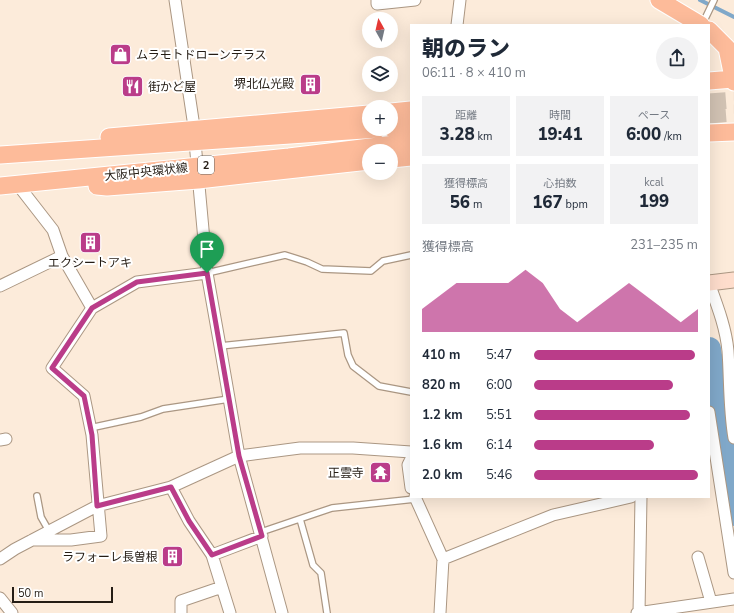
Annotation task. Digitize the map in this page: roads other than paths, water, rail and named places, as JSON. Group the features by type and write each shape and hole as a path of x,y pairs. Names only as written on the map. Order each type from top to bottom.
{"main road":[{"path":"659,0 700,24"},
{"path":"710,31 727,48 734,82"},
{"path":"710,81 734,79"},
{"path":"398,111 410,110"},
{"name":"2","path":"194,136 362,115"},
{"path":"398,127 410,126"},
{"name":"2","path":"0,155 22,154 73,140 362,130"},
{"path":"710,134 734,132"},
{"name":"大阪中央環状線","path":"0,186 198,173 289,157 410,142"},
{"path":"398,158 410,157"},
{"name":"2","path":"198,173 362,161"}],"street":[{"path":"175,0 194,136 207,273 239,456 282,613"},
{"path":"377,0 377,4 415,0"},
{"path":"457,24 460,0"},
{"path":"18,185 53,230 62,256 92,308"},
{"path":"0,286 62,256"},
{"path":"32,540 71,540 101,536 90,428 84,396 52,368 92,308 137,282 207,273"},
{"path":"710,283 734,280"},
{"path":"710,286 723,324 728,350 719,415 734,573"},
{"path":"719,415 734,438"},
{"path":"0,559 32,540 97,506 171,487 239,456 300,448 353,448 410,452"},
{"path":"410,461 408,465 410,475"},
{"path":"171,487 189,521 212,555 230,613"},
{"path":"415,498 443,559 440,613"},
{"path":"443,559 553,515 628,498"},
{"path":"641,498 639,613 734,599"},
{"path":"212,555 261,534"},
{"path":"698,557 711,602"},
{"path":"181,613 181,601 222,587"},
{"path":"0,598 12,613"}],"lane":[{"path":"702,24 714,0"},
{"path":"207,273 285,255 307,262 322,269 371,271 383,261 410,255"},
{"path":"220,346 344,333 348,356 353,366 380,386 410,392"},
{"path":"90,428 141,417 163,409 229,399"},
{"path":"37,496 41,517 49,531"},
{"path":"261,534 332,508 410,496"},
{"path":"300,519 313,565 321,573 327,613"}],"waterway":[{"path":"700,0 734,17"},
{"path":"710,356 734,514"}],"tunnel":[{"path":"710,102 734,100"},
{"path":"710,115 734,113"}],"place":[{"name":"ムラモトドローンテラス","path":"121,55"},
{"name":"堺北仏光殿","path":"310,84"},
{"name":"街かど屋","path":"133,87"},
{"name":"エクシートアキ","path":"90,242"},
{"name":"正雲寺","path":"380,473"},
{"name":"ラフォーレ長曽根","path":"173,557"}]}
